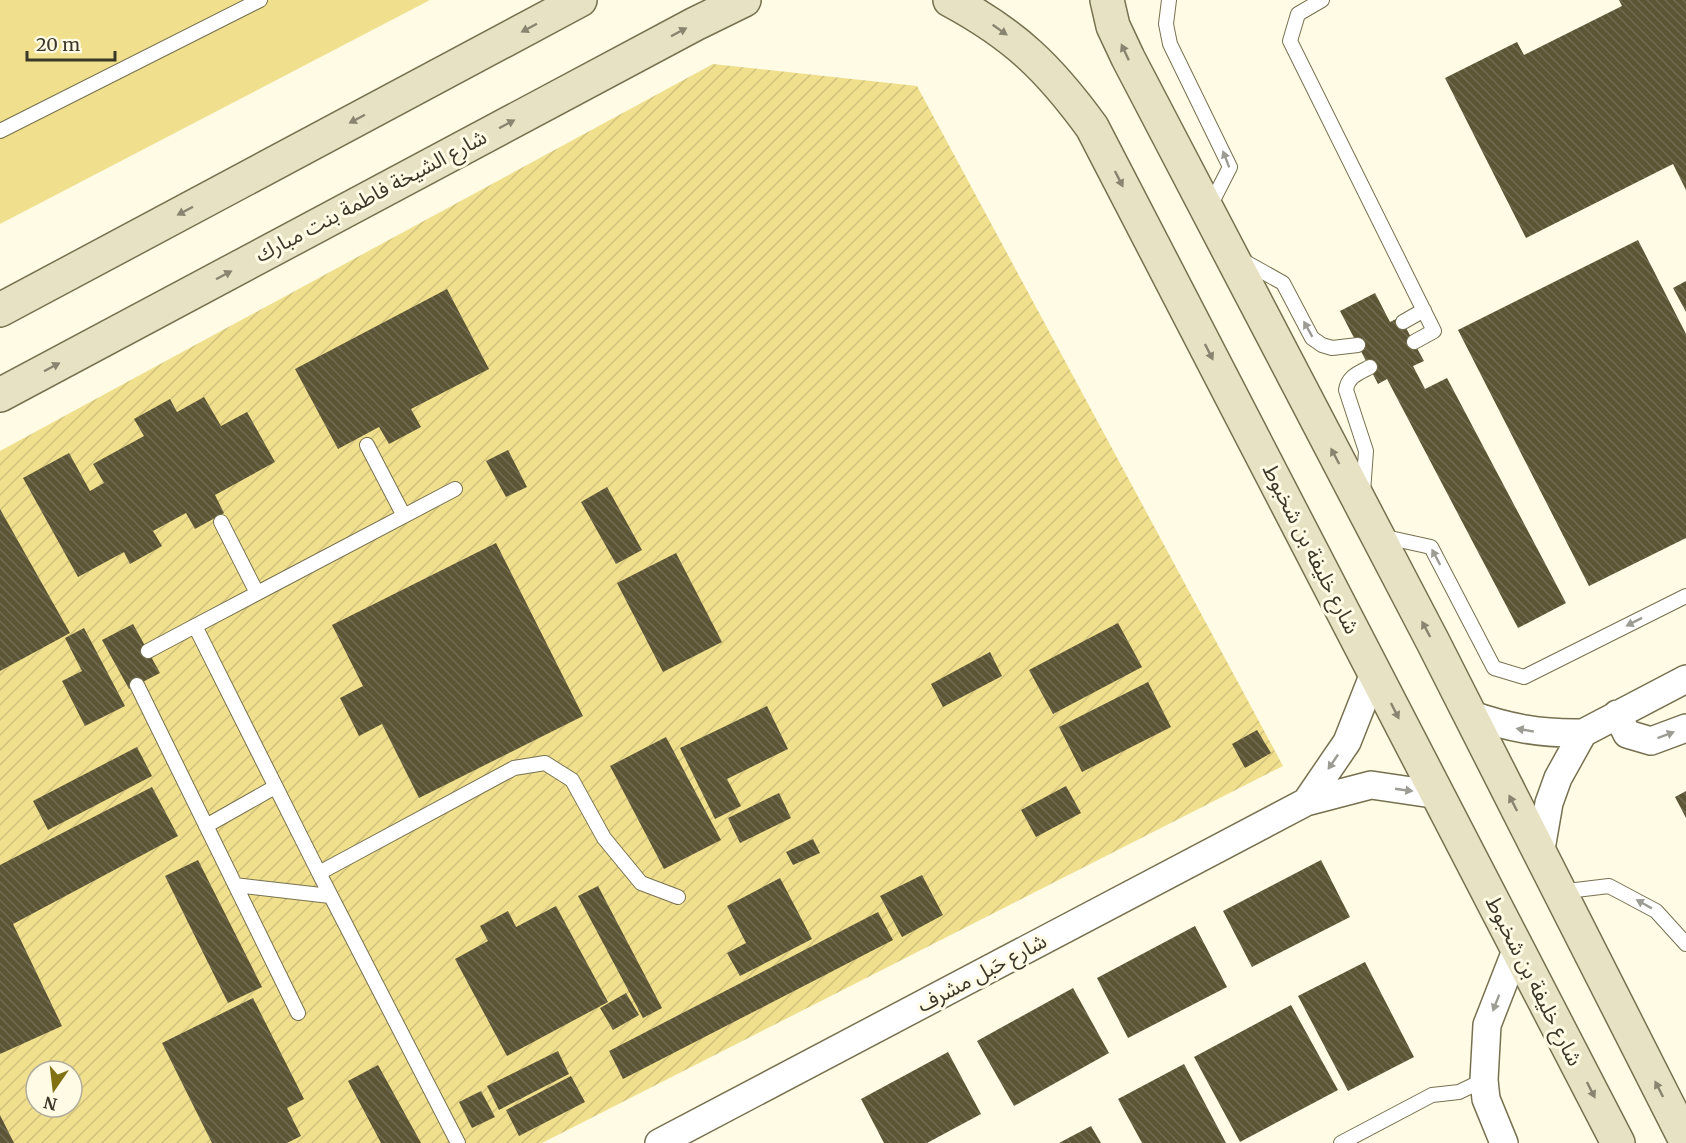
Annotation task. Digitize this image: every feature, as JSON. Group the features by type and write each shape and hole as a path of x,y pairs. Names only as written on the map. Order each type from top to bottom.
{"main road":[{"path":"0,310 580,0"},
{"name":"شارع الشيخة فاطمة بنت مبارك","path":"0,395 674,35 744,0"},
{"path":"949,0 973,2 1001,0"},
{"name":"شارع خليفة بن شخبوط","path":"949,0 981,16 1016,41 1068,94 1092,127 1618,1143"},
{"path":"1107,0 1113,26 1128,58 1469,714 1686,1141"}],"street":[{"name":"شارع حَبل مشرف","path":"1306,802 1347,742 1375,671"},
{"path":"1469,714 1525,730 1554,734 1583,733 1686,679"},
{"path":"1617,714 1628,734 1651,741 1686,728"},
{"path":"1540,855 1549,803 1558,778 1583,733"},
{"name":"شارع حَبل مشرف","path":"659,1143 1306,802 1371,785 1439,795"},
{"path":"1504,1143 1486,1100 1484,1080 1488,1025 1517,948"}],"lane":[{"path":"0,131 260,0"},
{"path":"1169,0 1166,24 1170,44 1230,167 1207,211"},
{"path":"1322,0 1298,14 1290,41 1434,331 1414,342"},
{"path":"1229,253 1283,283 1312,338 1332,348 1358,345"},
{"path":"1403,322 1424,310"},
{"path":"1361,506 1366,452 1346,390 1347,382 1370,367"},
{"path":"367,445 404,516"},
{"path":"148,651 455,489"},
{"path":"221,522 257,594"},
{"path":"1377,536 1431,547 1494,668 1524,677 1686,596"},
{"path":"195,626 330,896 458,1143"},
{"path":"137,685 298,1013"},
{"path":"319,873 514,768 545,763 572,780 604,838 642,883 678,897"},
{"path":"206,826 275,787"},
{"path":"235,885 330,896"},
{"path":"1558,892 1609,886 1656,911 1686,944"},
{"path":"1341,1143 1432,1095 1459,1092 1484,1080"}],"shaded area":[{"path":"0,0 430,0 0,224"},
{"path":"713,64 917,86 1283,766 542,1143 0,1143 0,451"}],"building":[{"path":"1619,0 1686,0 1686,190 1673,164 1526,238 1445,78 1517,42 1524,55 1622,6"},
{"path":"1638,240 1686,334 1686,538 1589,586 1458,330"},
{"path":"1686,281 1686,312 1673,288"},
{"path":"447,289 489,369 411,409 421,427 389,444 379,427 338,449 295,369"},
{"path":"1375,293 1390,322 1400,317 1424,361 1413,366 1425,389 1447,378 1566,603 1518,628 1387,379 1378,384 1340,311"},
{"path":"204,397 221,426 247,412 275,462 215,495 224,513 195,529 186,513 153,531 162,546 130,564 124,552 78,577 23,478 69,453 90,491 104,483 93,464 144,436 134,419 170,399 177,412"},
{"path":"508,450 527,487 506,497 486,461"},
{"path":"607,487 642,550 616,564 581,502"},
{"path":"0,509 70,633 0,671"},
{"path":"496,543 583,716 419,798 382,724 359,736 340,698 363,686 332,625"},
{"path":"676,553 722,642 663,672 617,583"},
{"path":"1118,623 1142,667 1053,714 1029,670"},
{"path":"133,624 160,673 129,689 102,640"},
{"path":"84,628 125,706 85,726 62,681 82,671 65,638"},
{"path":"990,652 1002,676 943,707 931,684"},
{"path":"1148,682 1171,727 1082,772 1059,727"},
{"path":"767,706 788,749 727,779 741,806 715,819 680,748"},
{"path":"1257,730 1271,753 1245,768 1232,744"},
{"path":"666,737 721,840 664,869 610,766"},
{"path":"137,747 152,776 48,830 33,801"},
{"path":"1066,786 1081,813 1036,837 1021,810"},
{"path":"152,787 178,836 13,924 62,1026 0,1054 0,865"},
{"path":"1686,791 1686,818 1675,797"},
{"path":"779,793 791,818 740,843 728,818"},
{"path":"813,839 820,853 793,865 786,852"},
{"path":"198,860 262,987 228,1003 165,876"},
{"path":"1321,860 1350,917 1252,967 1223,911"},
{"path":"922,875 943,915 902,937 880,896"},
{"path":"780,878 812,939 740,976 727,953 746,943 727,906"},
{"path":"598,886 662,1008 643,1018 578,896"},
{"path":"556,906 608,1002 507,1056 455,959 488,941 480,926 508,911 516,927"},
{"path":"878,912 893,940 623,1079 609,1051"},
{"path":"1195,926 1227,987 1128,1038 1097,978"},
{"path":"1365,962 1414,1057 1348,1091 1298,996"},
{"path":"1073,988 1109,1053 1014,1106 977,1041"},
{"path":"626,993 639,1015 613,1030 600,1008"},
{"path":"253,998 304,1099 287,1108 301,1136 287,1143 212,1143 162,1043"},
{"path":"1291,1005 1338,1090 1240,1142 1194,1057"},
{"path":"558,1051 569,1074 499,1110 487,1086"},
{"path":"948,1052 981,1114 927,1143 884,1143 861,1099"},
{"path":"1184,1064 1226,1143 1142,1143 1118,1099"},
{"path":"378,1065 421,1143 381,1143 348,1081"},
{"path":"571,1076 585,1102 519,1136 506,1110"},
{"path":"481,1091 495,1117 472,1128 459,1102"},
{"path":"0,1115 14,1143 0,1143"},
{"path":"1091,1126 1101,1143 1059,1143"}]}
